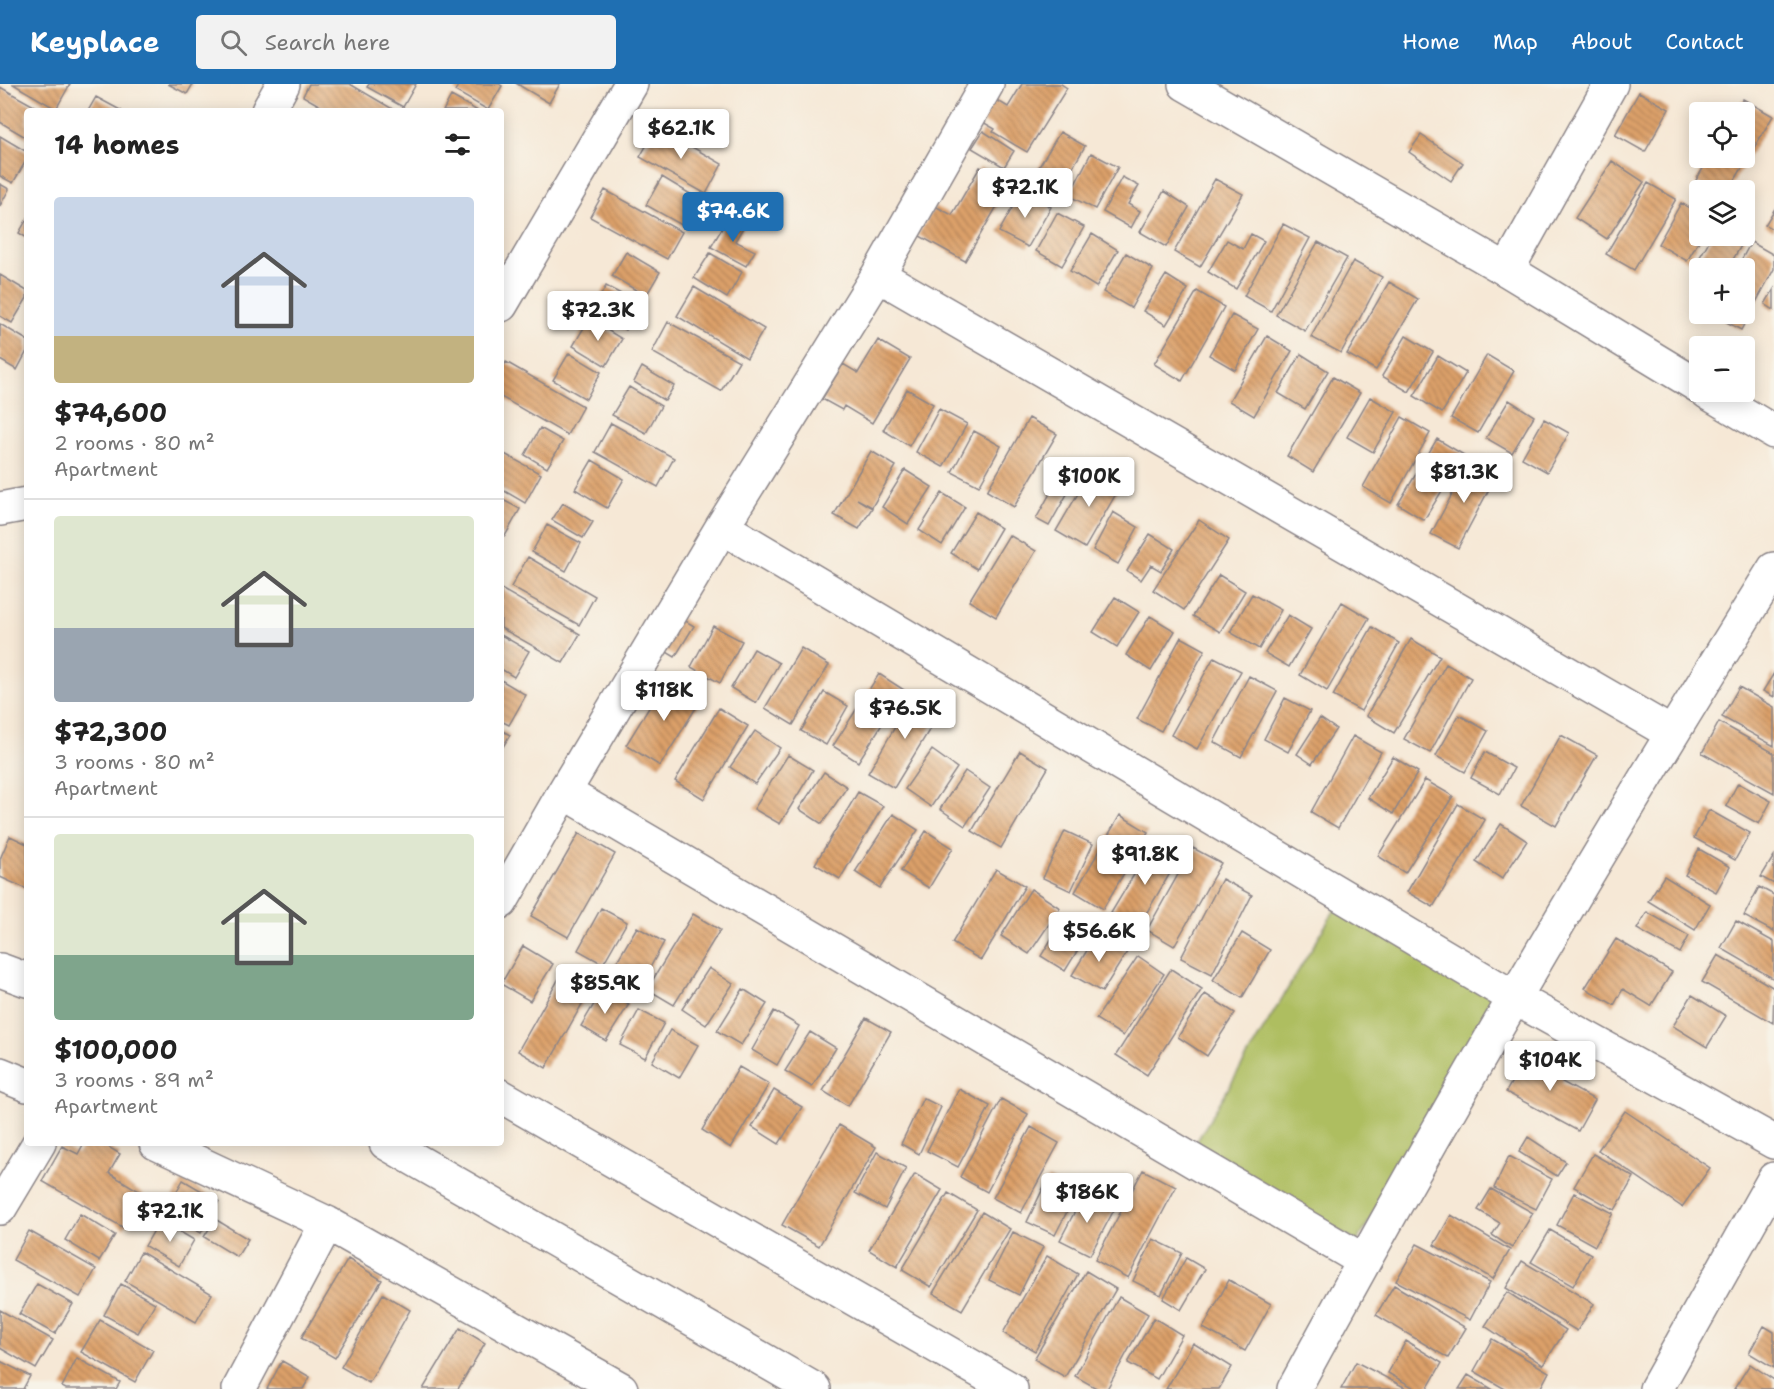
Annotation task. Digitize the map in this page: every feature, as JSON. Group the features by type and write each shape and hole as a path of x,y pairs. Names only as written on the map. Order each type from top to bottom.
{"street":[{"path":"269,108 283,84"},
{"path":"504,300 631,84"},
{"path":"504,897 722,527 878,275 987,84"},
{"path":"1185,84 1507,270 1689,380"},
{"path":"1507,270 1611,84"},
{"path":"878,275 1671,733"},
{"path":"1724,402 1774,432"},
{"path":"0,509 24,505"},
{"path":"722,527 1513,997 1774,1142"},
{"path":"1294,1389 1513,997 1671,733 1774,569"},
{"path":"564,792 1364,1261"},
{"path":"0,970 24,979"},
{"path":"0,1074 24,1084"},
{"path":"504,1098 1011,1389"},
{"path":"0,1208 37,1146"},
{"path":"162,1146 327,1223 621,1389"},
{"path":"391,1146 814,1389"},
{"path":"1656,1389 1774,1179"},
{"path":"239,1389 327,1223"}],"green space":[{"path":"1337,906 1501,998 1357,1242 1194,1146"}],"building":[{"path":"13,84 70,84 57,108"},
{"path":"168,84 193,84 187,94"},
{"path":"309,84 350,84 391,108 324,108 303,96"},
{"path":"369,84 416,84 403,107 367,87"},
{"path":"459,84 499,84 502,86 489,108 485,108 455,91"},
{"path":"517,84 560,84 549,103"},
{"path":"1022,84 1061,84 1067,88 1027,152 993,132 995,129 981,121 995,99 1008,107"},
{"path":"0,87 38,108 24,108 24,136 0,122"},
{"path":"1639,92 1669,109 1645,152 1615,135"},
{"path":"451,96 473,108 445,108"},
{"path":"96,97 116,108 90,108"},
{"path":"1755,106 1773,116 1755,146"},
{"path":"657,127 722,164 706,194 640,157"},
{"path":"983,131 1014,151 1004,167 972,148"},
{"path":"1060,132 1085,146 1060,190 1034,175"},
{"path":"1421,135 1463,163 1451,181 1409,152"},
{"path":"0,136 24,150 24,164 13,183 0,176"},
{"path":"1091,153 1118,167 1095,209 1069,196"},
{"path":"1612,161 1644,182 1607,239 1575,218"},
{"path":"980,167 1010,184 965,261 918,235 935,206 952,215"},
{"path":"1703,168 1742,168 1735,180 1696,180"},
{"path":"662,177 702,201 687,228 646,205"},
{"path":"1122,177 1139,186 1128,204 1140,211 1131,228 1103,212"},
{"path":"1215,179 1243,194 1200,267 1174,252"},
{"path":"1648,183 1676,199 1634,270 1606,254"},
{"path":"0,184 9,189 0,206"},
{"path":"605,190 682,232 667,259 590,217"},
{"path":"1022,190 1051,207 1028,247 999,232"},
{"path":"1164,191 1189,207 1166,247 1140,232"},
{"path":"1681,203 1689,208 1689,246 1696,246 1687,261 1658,244"},
{"path":"1774,210 1774,230 1765,225"},
{"path":"1057,213 1084,227 1062,266 1036,251"},
{"path":"728,218 744,226 735,241 755,251 746,266 711,247"},
{"path":"24,224 24,236 19,233"},
{"path":"1283,224 1310,238 1271,311 1244,296"},
{"path":"1092,234 1118,250 1096,287 1070,271"},
{"path":"1251,234 1264,241 1236,289 1208,272 1227,240 1243,249"},
{"path":"1318,242 1347,258 1305,331 1276,315"},
{"path":"1755,244 1774,255 1774,269 1755,304 1755,258 1742,258 1749,246"},
{"path":"1706,246 1741,246 1734,258 1699,258"},
{"path":"626,252 660,272 646,296 612,276"},
{"path":"710,253 742,272 727,298 694,278"},
{"path":"1126,253 1153,269 1131,308 1103,292"},
{"path":"1353,261 1382,277 1341,353 1311,337"},
{"path":"0,275 24,289 24,303 12,323 0,316"},
{"path":"1166,275 1188,289 1166,325 1143,311"},
{"path":"1389,282 1418,299 1376,370 1347,354"},
{"path":"606,286 640,304 626,330 592,311"},
{"path":"694,287 764,329 747,358 677,316"},
{"path":"1774,289 1774,310 1765,304"},
{"path":"1197,291 1224,307 1182,381 1154,364"},
{"path":"1232,315 1258,329 1235,370 1209,355"},
{"path":"589,319 622,339 606,366 573,346"},
{"path":"668,322 739,361 721,391 652,352"},
{"path":"0,324 24,338 24,357 17,370 0,360"},
{"path":"1730,324 1744,324 1741,330"},
{"path":"1267,336 1292,351 1254,416 1229,401"},
{"path":"1406,336 1433,352 1409,392 1382,376"},
{"path":"878,340 910,359 872,423 844,406 842,410 822,399 843,364 858,373"},
{"path":"569,353 601,372 586,399 553,380"},
{"path":"1301,354 1328,371 1305,409 1278,393"},
{"path":"1487,355 1514,371 1478,433 1451,418"},
{"path":"1438,356 1466,373 1442,413 1414,396"},
{"path":"506,362 583,406 567,435 504,399 504,365"},
{"path":"642,367 674,386 665,401 634,382"},
{"path":"1333,377 1360,393 1313,472 1287,456"},
{"path":"629,387 661,406 646,433 612,415"},
{"path":"907,389 933,404 909,446 883,430"},
{"path":"1370,397 1396,412 1373,452 1347,437"},
{"path":"1509,400 1534,416 1512,453 1486,438"},
{"path":"939,409 967,424 943,467 916,452"},
{"path":"1402,417 1430,433 1391,503 1363,487"},
{"path":"1029,418 1057,434 1014,507 987,491"},
{"path":"1544,419 1569,433 1547,472 1522,458"},
{"path":"611,423 674,458 658,487 595,452"},
{"path":"540,428 563,441 547,468 525,455"},
{"path":"974,431 1001,446 979,486 952,472"},
{"path":"1437,439 1464,455 1424,520 1398,504"},
{"path":"871,451 896,466 872,507 857,499 872,508 859,529 834,515"},
{"path":"504,454 541,474 525,503 504,491"},
{"path":"1471,459 1497,474 1458,548 1431,534"},
{"path":"592,460 624,479 607,508 575,489"},
{"path":"1093,468 1121,485 1085,548 1056,531"},
{"path":"905,470 932,487 908,524 882,507"},
{"path":"1058,479 1071,487 1049,526 1036,519"},
{"path":"942,493 965,507 942,545 919,530"},
{"path":"504,501 520,509 504,536"},
{"path":"563,503 593,522 583,538 552,520"},
{"path":"976,512 1001,528 977,569 951,553"},
{"path":"1113,512 1138,527 1118,564 1093,550"},
{"path":"1199,520 1229,540 1184,610 1153,590"},
{"path":"547,525 581,543 566,571 532,552"},
{"path":"1150,534 1174,549 1161,571 1151,565 1141,580 1127,571"},
{"path":"1009,535 1036,551 996,617 969,601"},
{"path":"528,557 595,596 579,625 511,587"},
{"path":"1219,575 1245,591 1220,632 1193,616"},
{"path":"504,591 580,634 563,663 504,630"},
{"path":"1252,594 1281,610 1259,649 1230,632"},
{"path":"1115,597 1139,612 1117,647 1093,632"},
{"path":"1342,602 1369,618 1327,691 1300,675"},
{"path":"1288,615 1311,629 1289,667 1265,653"},
{"path":"1150,616 1175,631 1151,671 1126,655"},
{"path":"679,617 694,626 675,657 660,648"},
{"path":"713,626 742,641 720,683 691,667"},
{"path":"1372,627 1399,643 1361,711 1333,696"},
{"path":"504,637 529,651 514,677 504,671"},
{"path":"1181,637 1205,650 1161,731 1137,719"},
{"path":"1411,639 1440,656 1394,733 1366,716"},
{"path":"801,648 829,665 793,725 765,708"},
{"path":"754,649 779,663 756,703 731,688"},
{"path":"1214,657 1241,671 1197,749 1171,735"},
{"path":"1446,664 1471,678 1430,753 1404,739"},
{"path":"1774,673 1774,697 1763,691"},
{"path":"879,674 904,690 858,762 833,746"},
{"path":"1249,676 1277,691 1241,757 1214,742"},
{"path":"668,677 702,698 660,766 626,745"},
{"path":"504,682 526,695 509,725 504,722"},
{"path":"1739,687 1774,707 1774,746 1722,717"},
{"path":"824,692 848,706 826,745 801,731"},
{"path":"915,693 942,709 894,788 868,773"},
{"path":"1285,698 1310,711 1288,752 1264,739"},
{"path":"719,708 748,726 704,799 675,781"},
{"path":"1459,715 1488,731 1465,772 1436,756"},
{"path":"1320,718 1336,729 1312,764 1297,754"},
{"path":"1719,722 1774,753 1774,793 1702,753"},
{"path":"755,731 780,748 755,784 730,767"},
{"path":"504,732 510,735 504,745"},
{"path":"1561,735 1597,755 1556,826 1521,806"},
{"path":"1353,736 1381,752 1338,828 1311,812"},
{"path":"932,750 957,768 931,807 905,789"},
{"path":"1020,751 1048,768 1001,848 972,831"},
{"path":"1485,752 1514,768 1500,794 1471,778"},
{"path":"788,755 813,770 780,824 754,809"},
{"path":"1393,757 1418,772 1393,814 1368,798"},
{"path":"965,771 990,788 965,826 940,809"},
{"path":"824,772 847,787 822,824 799,809"},
{"path":"1425,780 1453,796 1405,873 1378,856"},
{"path":"1738,783 1771,801 1759,824 1726,806"},
{"path":"858,792 883,806 840,879 815,864"},
{"path":"1458,804 1485,820 1433,907 1407,892"},
{"path":"1709,810 1750,833 1735,860 1694,838"},
{"path":"893,814 918,830 880,888 855,872"},
{"path":"1120,815 1148,832 1103,909 1075,892"},
{"path":"1501,824 1527,841 1502,879 1476,862"},
{"path":"926,831 953,848 929,888 901,871"},
{"path":"1065,831 1093,844 1071,891 1043,878"},
{"path":"579,833 615,854 568,937 531,916"},
{"path":"10,836 24,843 24,888 0,877 0,859"},
{"path":"1153,843 1179,858 1137,929 1111,913"},
{"path":"1193,848 1221,863 1174,946 1147,930"},
{"path":"1699,849 1730,867 1716,892 1685,875"},
{"path":"1774,856 1774,884 1761,877"},
{"path":"996,869 1025,886 981,960 952,943"},
{"path":"1664,876 1710,904 1695,930 1648,901"},
{"path":"1222,879 1252,895 1212,974 1181,958"},
{"path":"1759,887 1774,895 1774,932 1744,916"},
{"path":"1031,889 1060,908 1029,954 1001,936"},
{"path":"601,908 627,922 603,964 578,950"},
{"path":"1647,912 1689,936 1680,953 1637,929"},
{"path":"693,914 720,930 674,1005 647,989"},
{"path":"1066,915 1090,930 1065,971 1041,956"},
{"path":"1736,921 1774,942 1774,979 1721,948"},
{"path":"637,927 664,942 641,984 613,968"},
{"path":"1242,933 1270,950 1242,998 1213,980"},
{"path":"1097,934 1127,952 1102,992 1072,975"},
{"path":"1616,939 1672,972 1651,1006 1623,989 1614,1005 1585,988"},
{"path":"523,946 553,964 530,1001 504,986 504,979"},
{"path":"1718,955 1774,988 1773,1023 1702,982"},
{"path":"1138,956 1164,974 1123,1036 1096,1019"},
{"path":"566,966 595,981 546,1068 518,1051"},
{"path":"709,968 733,984 706,1025 682,1009"},
{"path":"1171,969 1202,989 1147,1075 1116,1055"},
{"path":"603,989 629,1004 606,1041 581,1026"},
{"path":"743,989 767,1004 741,1045 717,1031"},
{"path":"1205,994 1235,1013 1207,1056 1178,1037"},
{"path":"1692,995 1726,1016 1707,1047 1673,1026"},
{"path":"639,1010 664,1023 645,1058 620,1045"},
{"path":"774,1011 799,1026 777,1065 752,1050"},
{"path":"866,1018 891,1032 848,1106 823,1091"},
{"path":"670,1030 698,1045 679,1078 652,1062"},
{"path":"810,1032 836,1048 812,1087 785,1071"},
{"path":"1529,1051 1567,1071 1562,1082 1595,1100 1578,1131 1506,1092"},
{"path":"739,1067 769,1084 731,1148 702,1130"},
{"path":"959,1089 990,1106 958,1167 927,1151"},
{"path":"774,1090 802,1107 779,1144 752,1127"},
{"path":"923,1098 941,1107 919,1154 901,1144"},
{"path":"1001,1099 1028,1114 987,1192 960,1177"},
{"path":"1625,1111 1710,1168 1682,1207 1598,1150"},
{"path":"839,1125 876,1147 819,1246 782,1225"},
{"path":"1031,1127 1059,1143 1021,1213 993,1198"},
{"path":"1528,1137 1566,1162 1557,1176 1519,1152"},
{"path":"62,1146 78,1154 82,1146 107,1146 120,1154 109,1173 144,1194 124,1228 42,1181"},
{"path":"877,1152 906,1168 885,1209 855,1193"},
{"path":"1593,1154 1634,1177 1615,1210 1574,1187"},
{"path":"1509,1156 1552,1179 1536,1209 1494,1188"},
{"path":"1143,1170 1176,1187 1128,1278 1095,1260"},
{"path":"915,1174 942,1190 897,1267 869,1250"},
{"path":"1048,1178 1077,1192 1055,1235 1027,1222"},
{"path":"183,1180 219,1201 201,1233 165,1212"},
{"path":"1491,1189 1533,1213 1512,1248 1492,1235 1500,1223 1478,1210"},
{"path":"1085,1192 1115,1208 1090,1255 1060,1240"},
{"path":"948,1193 977,1210 931,1287 902,1270"},
{"path":"1574,1193 1613,1213 1595,1246 1557,1225"},
{"path":"982,1212 1010,1229 962,1310 933,1293"},
{"path":"80,1214 115,1235 99,1261 65,1240"},
{"path":"1451,1215 1510,1250 1493,1279 1434,1245"},
{"path":"215,1219 248,1239 237,1257 204,1237"},
{"path":"160,1220 194,1240 179,1266 145,1246"},
{"path":"1550,1230 1591,1254 1573,1286 1531,1262"},
{"path":"29,1231 96,1269 80,1297 13,1260"},
{"path":"1013,1232 1043,1247 1019,1295 989,1280"},
{"path":"1153,1239 1182,1253 1161,1295 1133,1281"},
{"path":"1417,1244 1490,1282 1470,1320 1396,1281"},
{"path":"141,1252 212,1294 196,1322 125,1281"},
{"path":"1047,1256 1078,1274 1035,1351 1003,1333"},
{"path":"1186,1258 1205,1269 1181,1310 1163,1299"},
{"path":"348,1259 382,1280 335,1358 301,1338"},
{"path":"1522,1261 1594,1304 1577,1331 1506,1288"},
{"path":"1086,1271 1116,1289 1065,1377 1034,1359"},
{"path":"1229,1280 1271,1304 1245,1351 1203,1328"},
{"path":"37,1284 73,1304 55,1334 19,1314"},
{"path":"121,1284 155,1303 138,1333 104,1315"},
{"path":"1394,1285 1466,1328 1448,1358 1376,1315"},
{"path":"1507,1292 1566,1330 1543,1365 1485,1326"},
{"path":"383,1294 410,1310 369,1383 341,1367"},
{"path":"1119,1297 1148,1314 1107,1389 1098,1389 1075,1376"},
{"path":"0,1310 53,1340 36,1369 0,1348"},
{"path":"1154,1318 1182,1335 1157,1379 1128,1363"},
{"path":"100,1320 153,1350 135,1382 81,1352"},
{"path":"1764,1326 1774,1332 1774,1368 1749,1353"},
{"path":"460,1328 485,1343 458,1389 423,1389"},
{"path":"1492,1339 1549,1372 1540,1389 1505,1389 1474,1371"},
{"path":"1406,1341 1442,1363 1427,1389 1416,1389 1388,1373"},
{"path":"1193,1343 1232,1367 1219,1389 1166,1389"},
{"path":"77,1358 120,1382 116,1389 66,1389 62,1387"},
{"path":"0,1361 30,1376 23,1389 0,1389"},
{"path":"282,1361 310,1377 303,1389 267,1389"},
{"path":"1356,1362 1408,1389 1341,1389"},
{"path":"1750,1364 1774,1380 1774,1389 1734,1389"},
{"path":"1468,1375 1492,1389 1459,1389"}]}
